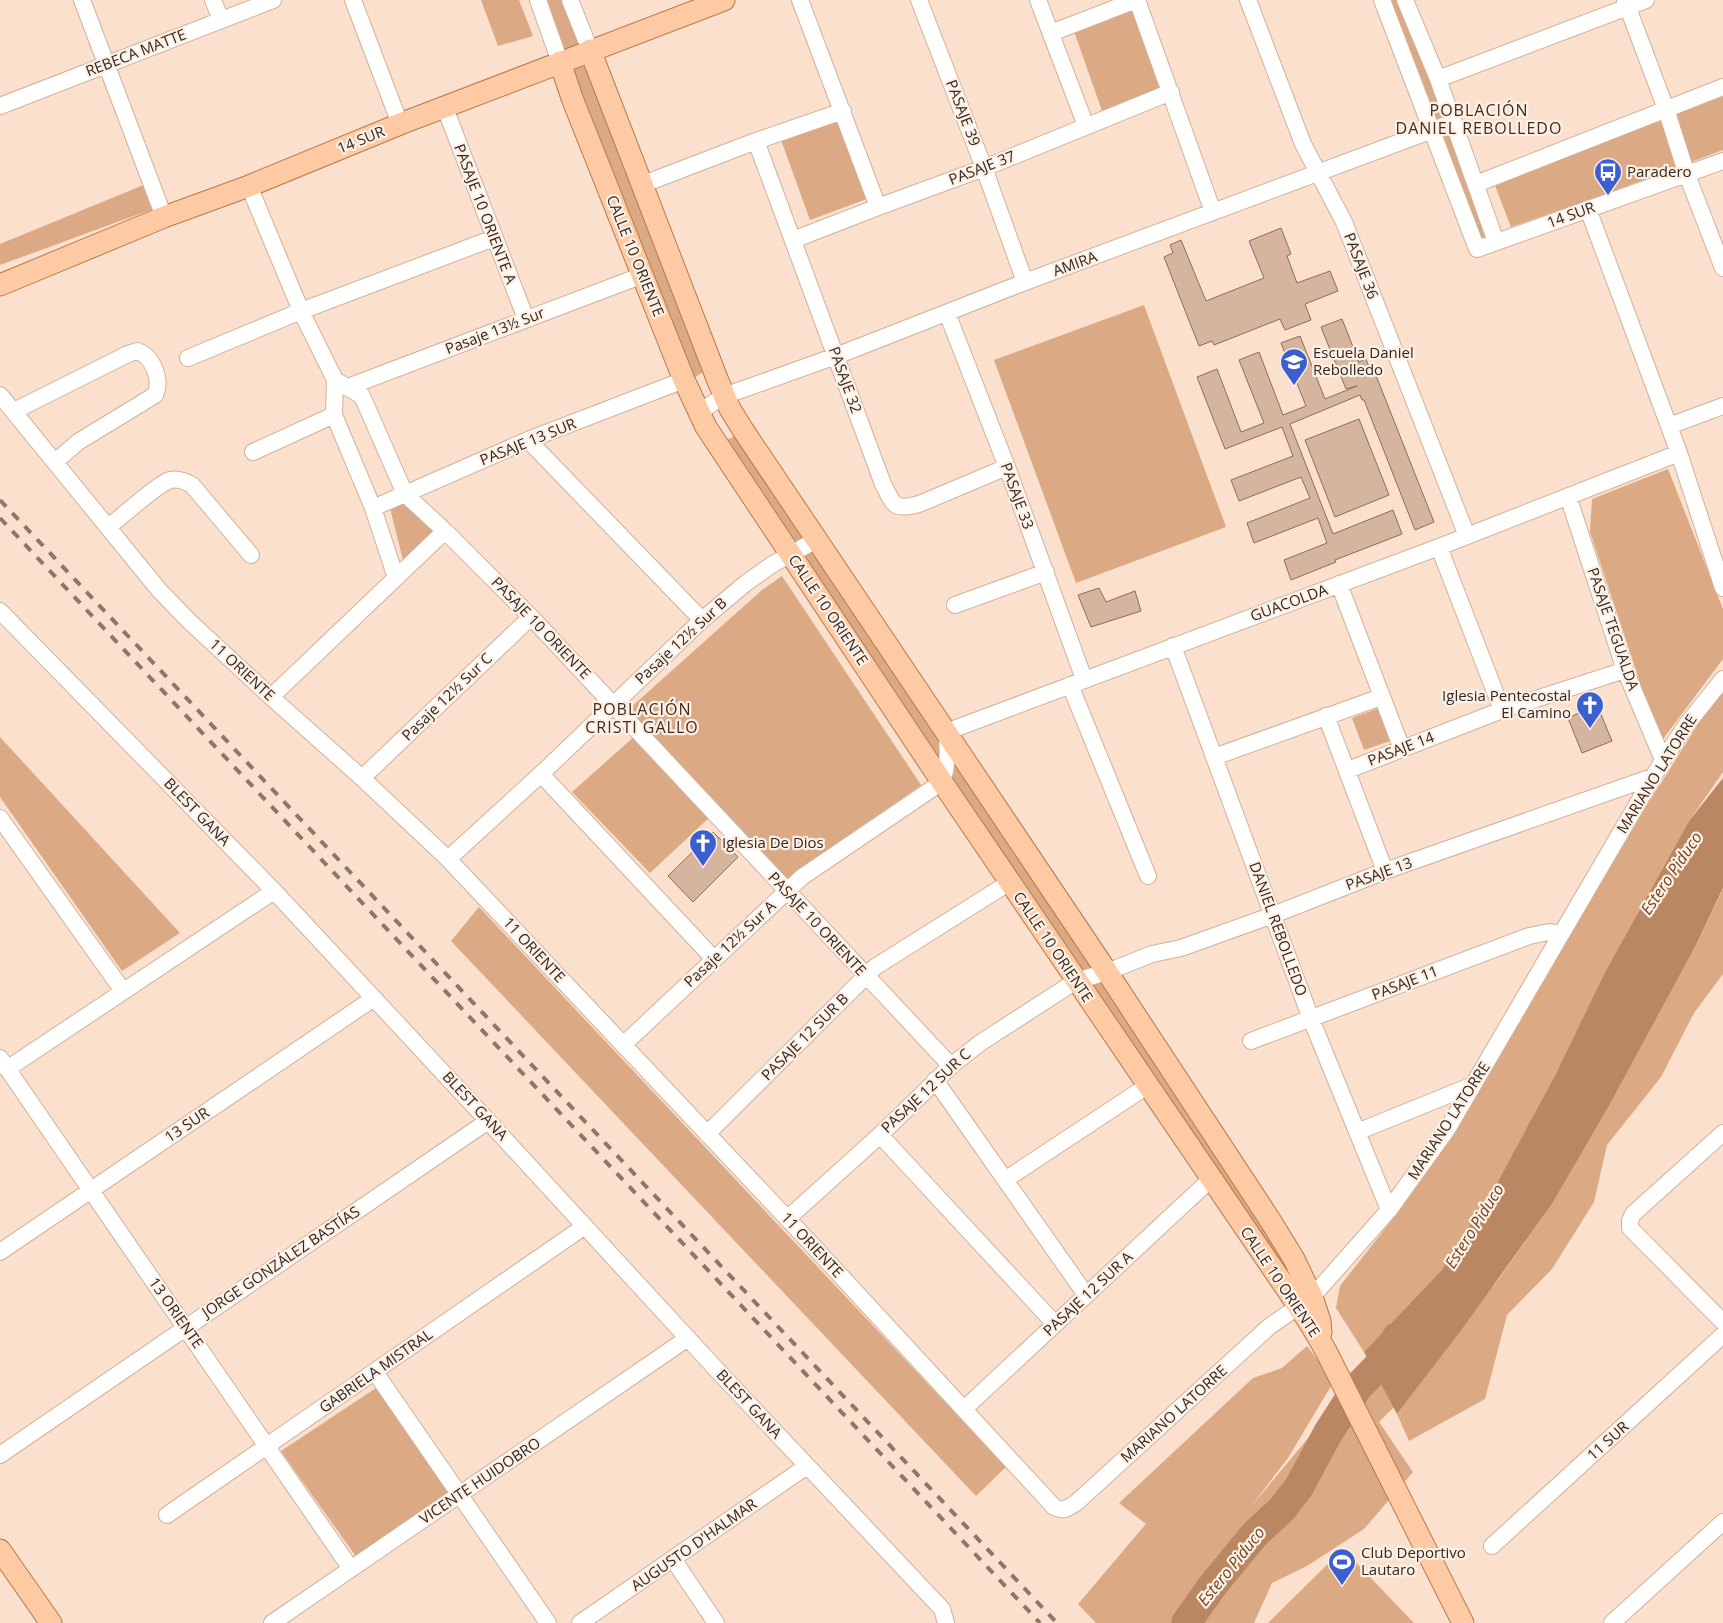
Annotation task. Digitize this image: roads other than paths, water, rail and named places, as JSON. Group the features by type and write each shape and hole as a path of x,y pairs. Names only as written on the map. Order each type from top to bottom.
{"main road":[{"name":"14 SUR","path":"0,285 164,216 249,186 400,124 724,0"},
{"name":"CALLE 10 ORIENTE","path":"590,50 724,396 743,430 1107,972 1270,1220 1294,1259 1305,1302"},
{"name":"CALLE 10 ORIENTE","path":"560,62 572,98 684,380 714,440 1210,1179 1320,1321 1320,1329 1326,1351 1463,1623"},
{"path":"0,1550 51,1623"}],"street":[{"path":"82,0 164,216"},
{"path":"213,0 220,20"},
{"name":"REBECA MATTE","path":"0,106 273,0"},
{"path":"353,0 400,124"},
{"name":"CALLE 10 ORIENTE","path":"538,0 560,62"},
{"name":"CALLE 10 ORIENTE","path":"570,0 590,50"},
{"path":"800,0 878,206"},
{"name":"PASAJE 39","path":"919,0 984,168 1025,282"},
{"path":"1038,0 1086,126"},
{"path":"1051,33 1136,0 1213,212"},
{"name":"PASAJE 36","path":"1248,0 1303,144 1344,222 1467,536"},
{"path":"1382,0 1432,130"},
{"path":"1405,0 1438,79 1496,242"},
{"path":"1438,79 1626,4 1646,0"},
{"path":"1626,4 1666,109 1687,175 1723,268"},
{"path":"1476,184 1723,87"},
{"name":"PASAJE 37","path":"793,240 878,206 984,168 1171,92"},
{"name":"PASAJE 10 ORIENTE A","path":"445,108 526,319"},
{"path":"641,185 756,141 843,111"},
{"name":"AMIRA","path":"699,412 724,396 836,356 1025,282 1454,122"},
{"name":"14 SUR","path":"1432,130 1477,249 1723,161"},
{"name":"PASAJE 32","path":"756,141 883,484 893,503 898,507 905,508 932,500 1007,467"},
{"name":"PASAJE 10 ORIENTE","path":"249,186 302,311 342,384 362,396 405,494 531,617 614,704 950,1066"},
{"path":"1588,208 1680,453 1723,588"},
{"path":"188,358 302,311 494,238"},
{"name":"Pasaje 13½ Sur","path":"342,384 526,319 643,275"},
{"name":"PASAJE 33","path":"947,313 1046,572 1077,682 1148,876"},
{"path":"14,411 128,354 137,351 145,356 158,377 158,389 155,395 78,442 55,462"},
{"name":"PASAJE 13 SUR","path":"373,508 528,440 684,380"},
{"name":"PASAJE 10 ORIENTE","path":"342,384 334,415 373,508 396,578"},
{"name":"11 ORIENTE","path":"0,394 159,590 271,697 362,778 448,859 964,1408 1054,1507 1064,1510"},
{"path":"1669,426 1723,406"},
{"path":"253,452 334,415"},
{"path":"528,440 702,620"},
{"name":"GUACOLDA","path":"946,732 1439,547 1680,453"},
{"path":"108,528 162,484 176,479 184,480 192,485 251,555"},
{"name":"PASAJE TEGUALDA","path":"1568,496 1626,670 1663,760"},
{"path":"271,697 445,531"},
{"name":"Pasaje 12½ Sur B","path":"448,859 541,774 702,620 746,583 773,564 816,540"},
{"path":"1439,547 1502,710"},
{"path":"955,605 1046,572"},
{"path":"1339,584 1402,749"},
{"name":"BLEST GANA","path":"0,611 274,891 944,1616"},
{"name":"Pasaje 12½ Sur C","path":"362,778 531,617"},
{"name":"DANIEL REBOLLEDO","path":"1173,646 1311,1019 1389,1210"},
{"name":"PASAJE 14","path":"1348,770 1502,710 1626,670"},
{"name":"MARIANO LATORRE","path":"1064,1510 1076,1503 1270,1326 1305,1302 1389,1210 1448,1128 1652,777 1697,709 1723,679"},
{"path":"1214,757 1381,697"},
{"path":"1326,716 1385,871"},
{"path":"942,782 948,761 946,732"},
{"path":"541,774 714,959"},
{"name":"PASAJE 13","path":"1107,972 1152,954 1181,948 1273,915 1385,871 1652,777"},
{"name":"Pasaje 12½ Sur A","path":"623,1045 786,890 815,867 942,782"},
{"path":"0,818 123,991"},
{"name":"PASAJE 12 SUR B","path":"707,1134 866,976 886,959 1010,882"},
{"path":"4,1063 123,991 274,891"},
{"name":"PASAJE 11","path":"1251,1041 1529,936 1550,932 1561,934"},
{"name":"PASAJE 12 SUR C","path":"787,1219 880,1134 950,1066 980,1043 1076,981 1107,972"},
{"name":"13 SUR","path":"0,1252 374,998"},
{"name":"13 ORIENTE","path":"4,1063 351,1569"},
{"path":"935,1080 1086,1295"},
{"path":"1357,1132 1473,1085"},
{"path":"1005,1180 1147,1086"},
{"name":"JORGE GONZÁLEZ BASTÍAS","path":"0,1454 488,1121"},
{"path":"1723,1133 1633,1214 1630,1221 1630,1228 1723,1322"},
{"path":"880,1134 1055,1324"},
{"name":"PASAJE 12 SUR A","path":"964,1408 1210,1179"},
{"name":"GABRIELA MISTRAL","path":"167,1515 585,1226"},
{"name":"11 SUR","path":"1492,1546 1723,1335"},
{"name":"VICENTE HUIDOBRO","path":"272,1623 688,1338"},
{"path":"375,1372 548,1623"},
{"name":"AUGUSTO D'HALMAR","path":"580,1623 807,1466"},
{"path":"1612,1623 1723,1522"},
{"path":"673,1559 716,1623"}],"water":[{"path":"1723,778 1723,888 1695,947 1609,1106 1552,1204 1462,1329 1397,1414 1364,1352 1442,1270 1497,1183 1556,1074 1605,972 1689,821"}],"waterway":[{"name":"Estero Piduco","path":"1186,1623 1213,1585 1255,1534 1282,1509 1299,1487 1328,1433 1357,1388 1383,1361 1397,1337"}],"railway":[{"path":"0,500 1057,1623"},
{"path":"0,518 1040,1623"}],"place":[{"name":"Paradero","path":"1608,196"},
{"name":"Escuela Daniel Rebolledo","path":"1294,386"},
{"name":"Iglesia Pentecostal El Camino","path":"1590,729"},
{"name":"Iglesia De Dios","path":"703,867"},
{"name":"Club Deportivo Lautaro","path":"1342,1586"}],"district":[{"name":"POBLACIÓN DANIEL REBOLLEDO","path":"1479,119"},
{"name":"POBLACIÓN CRISTI GALLO","path":"642,718"}]}
